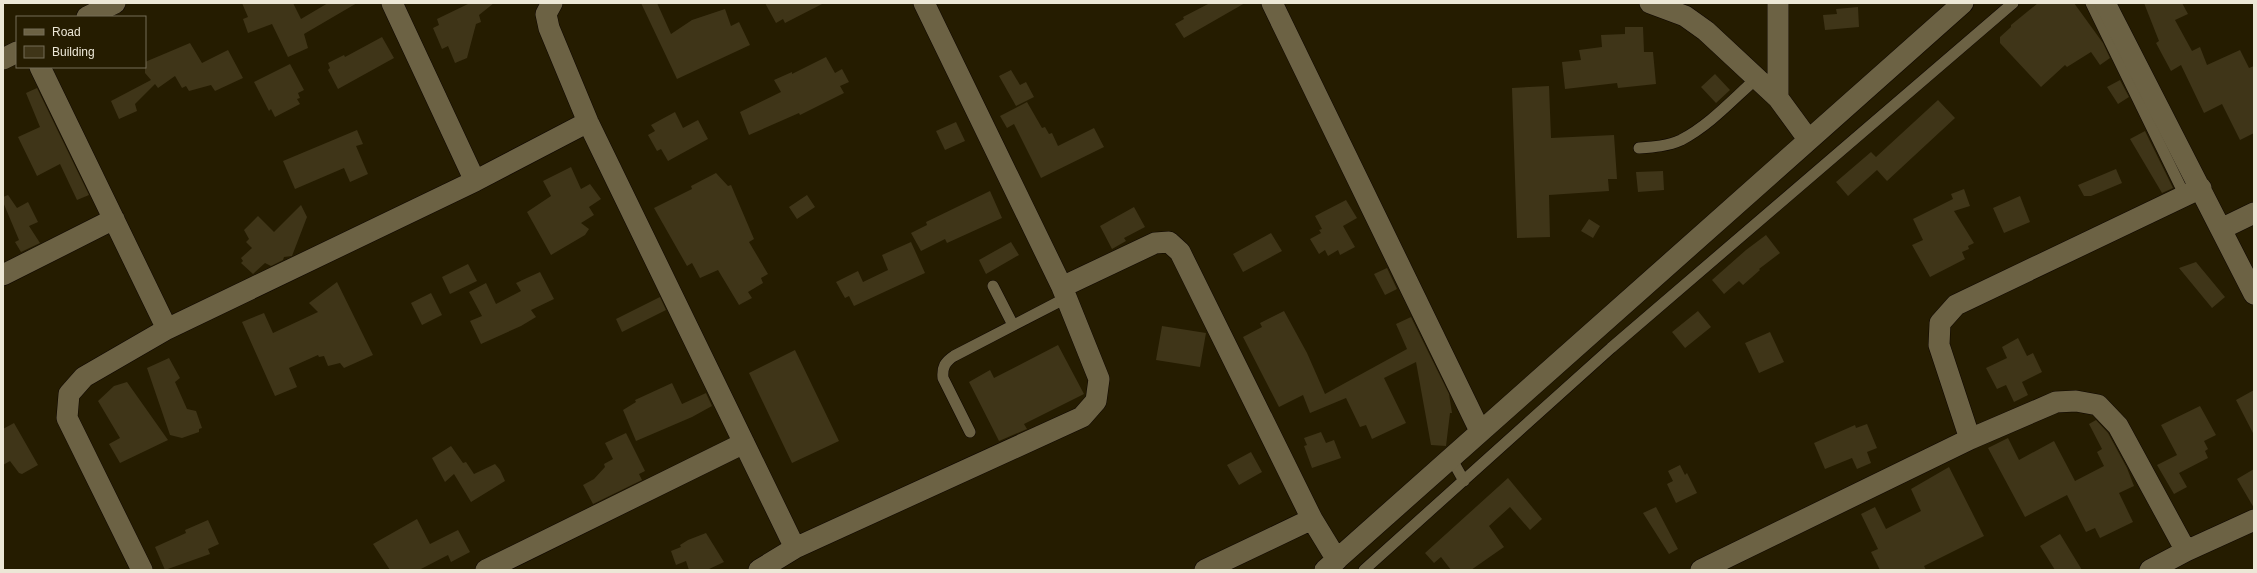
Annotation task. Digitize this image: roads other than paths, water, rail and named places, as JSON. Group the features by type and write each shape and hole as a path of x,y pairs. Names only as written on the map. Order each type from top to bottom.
{"street":[{"path":"89,16 115,3"},
{"path":"392,3 475,181"},
{"path":"552,3 546,14 548,28 588,122 795,548"},
{"path":"759,570 795,548 1082,417 1096,401 1099,379 1064,292 924,3"},
{"path":"1272,3 1480,431"},
{"path":"1650,3 1685,16 1706,30 1778,98 1808,139"},
{"path":"1778,3 1778,98"},
{"path":"1064,292 1155,243 1169,242 1180,252 1312,519 1331,565 1808,139 1963,3"},
{"path":"2105,3 2193,192 2221,229 2254,294"},
{"path":"3,59 16,52"},
{"path":"40,68 168,329"},
{"path":"142,570 67,418 69,394 84,377 168,329 475,181 588,122"},
{"path":"1970,439 1939,345 1940,323 1956,305 2193,192"},
{"path":"2221,229 2254,213"},
{"path":"3,275 114,218"},
{"path":"1701,570 1970,439 2056,402 2076,401 2098,405 2118,426 2186,551"},
{"path":"486,570 744,443"},
{"path":"1205,570 1312,519"},
{"path":"2150,570 2186,551 2254,520"}],"lane":[{"path":"1364,570 1611,348 2013,3"},
{"path":"2090,3 2193,192"},
{"path":"1639,148 1661,146 1680,140 1702,127 1757,78"},
{"path":"993,286 1013,325"},
{"path":"970,432 944,378 942,370 944,364 954,356 1013,325 1064,292"},
{"path":"1451,458 1464,481"}]}
